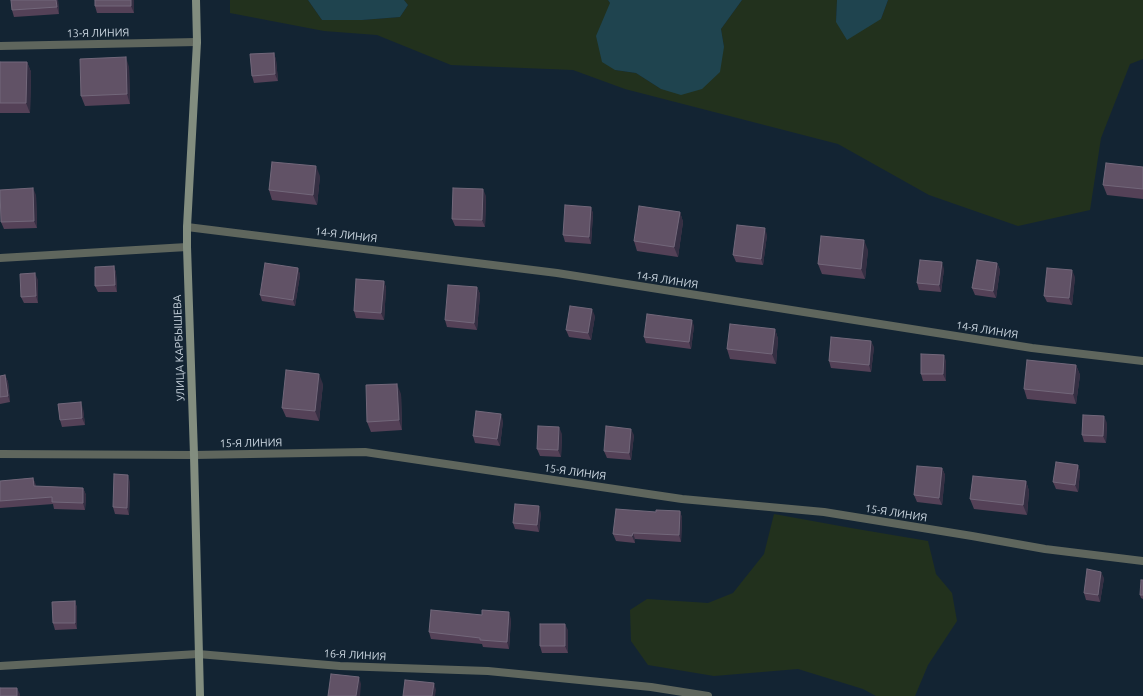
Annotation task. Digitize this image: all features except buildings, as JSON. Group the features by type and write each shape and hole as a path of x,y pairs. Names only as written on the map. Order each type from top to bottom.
{"main road":[{"name":"УЛИЦА КАРБЫШЕВА","path":"196,0 197,42 187,247 200,696"}],"street":[{"name":"13-Я ЛИНИЯ","path":"0,46 197,42"},
{"name":"14-Я ЛИНИЯ","path":"187,226 557,273 1032,348 1143,362"},
{"path":"0,258 187,247"},
{"name":"15-Я ЛИНИЯ","path":"0,454 194,455 365,452 682,499 824,512 1045,549 1143,561"},
{"name":"16-Я ЛИНИЯ","path":"0,666 198,654 340,666 488,671 651,687 708,696"}],"green space":[{"path":"230,0 308,0 322,20 362,20 400,17 408,5 404,0 608,0 610,3 615,70 636,73 661,89 724,47 721,29 742,0 837,0 836,22 881,19 888,0 1143,0 1143,59 1130,64 1101,138 1090,210 1018,226 929,195 838,144 625,89 573,70 451,65 377,35 324,31 230,13"},
{"path":"774,514 928,541 936,574 952,593 957,621 928,665 915,696 876,696 863,689 798,669 714,676 648,665 631,641 630,610 647,599 708,603 733,593 764,554"}],"water":[{"path":"308,0 404,0 408,5 400,17 362,20 322,20"},
{"path":"608,0 742,0 721,29 724,47 720,72 702,89 681,95 661,89 636,73 615,70 602,62 596,36 610,3"},
{"path":"837,0 888,0 881,19 847,40 836,22"}]}
